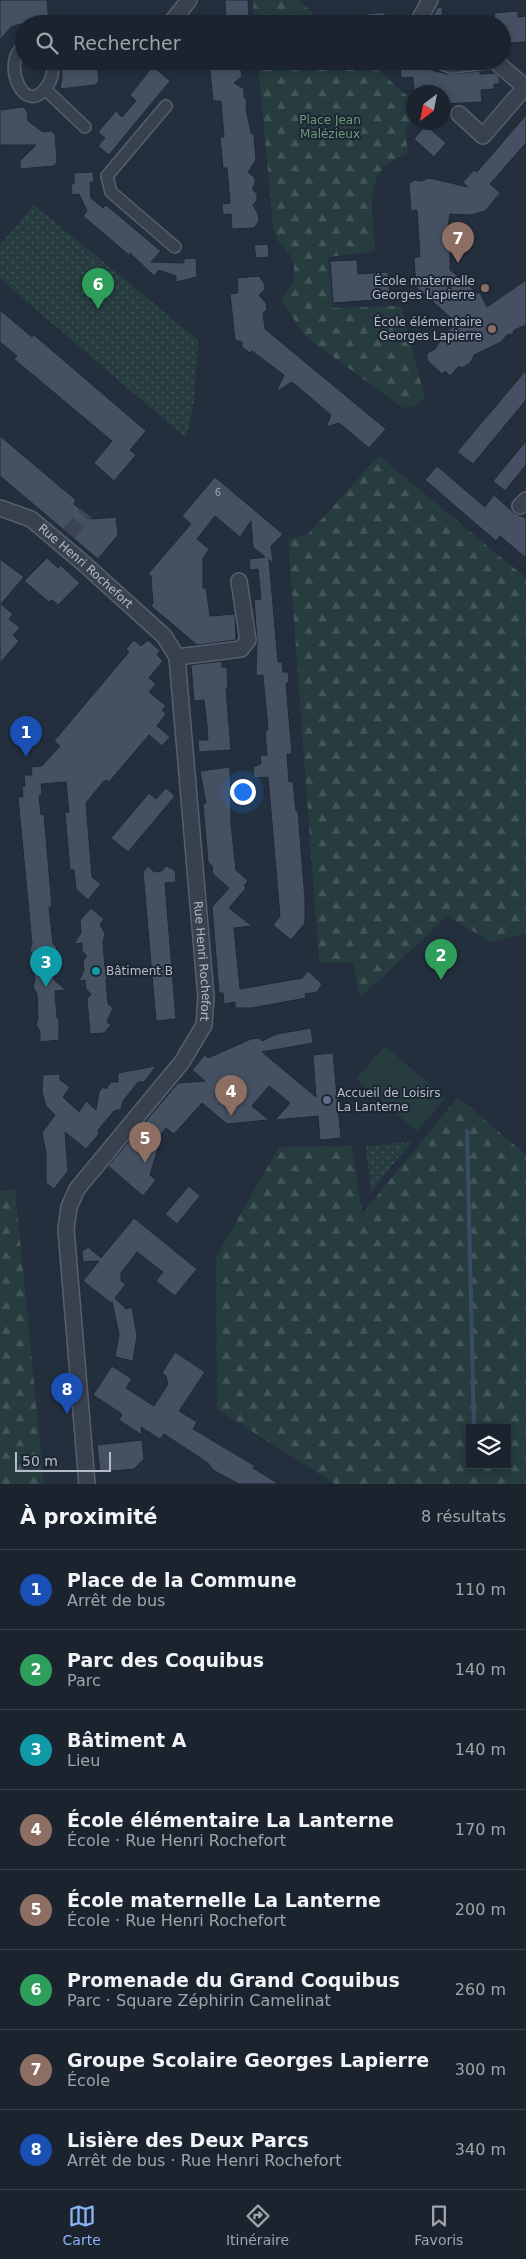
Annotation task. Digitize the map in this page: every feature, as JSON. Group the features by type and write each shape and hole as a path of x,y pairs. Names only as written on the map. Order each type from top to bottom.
{"street":[{"path":"177,15 189,0"},
{"path":"422,15 430,0"},
{"path":"15,50 6,58 3,71 6,84 15,93 30,96 45,89 52,78 52,70"},
{"path":"459,114 483,136 526,86 507,70"},
{"path":"45,89 85,126"},
{"path":"166,106 107,176 112,192 175,246"},
{"name":"Rue Henri Rochefort","path":"0,508 31,519 64,539 164,636 177,657 206,998 204,1025 182,1062 77,1189 69,1207 66,1228 87,1484"},
{"path":"177,657 241,649 248,640 239,581"}],"green space":[{"path":"253,0 298,0 315,15 254,15"},
{"name":"Place Jean Malézieux","path":"259,70 378,70 406,95 405,130 408,154 393,160 382,169 376,180 372,207 375,251 328,257 333,308 401,306 425,398 414,406 403,408 306,337 281,300 294,282 294,265 291,256 277,240 273,227"},
{"path":"34,205 198,340 194,402 186,438 0,279 0,245"},
{"path":"379,456 526,578 526,933 491,942 447,916 360,998 353,963 319,962 288,538 307,535"},
{"path":"385,1046 446,1098 417,1131 356,1079"},
{"path":"458,1097 526,1155 526,1484 335,1484 217,1409 216,1257 279,1147 352,1146 362,1214"},
{"path":"412,1141 371,1192 366,1147"},
{"path":"15,1189 44,1484 0,1484 0,1191"}],"building":[{"path":"0,0 47,0 48,15 15,15 15,26 11,27 0,40"},
{"path":"225,0 248,0 249,15 226,15"},
{"path":"442,7 442,15 434,15 437,8"},
{"path":"518,11 518,17 526,16 526,42 511,43 511,15 494,15 494,13"},
{"path":"385,12 385,15 365,15"},
{"path":"62,70 98,70 99,81 95,85 60,89"},
{"path":"150,70 158,70 170,81 109,155 98,146 105,138 98,132 116,111 122,117 136,101 130,95"},
{"path":"210,70 242,70 242,76 234,83 244,89 251,133 254,135 256,160 248,172 255,178 255,184 252,189 257,194 257,200 253,205 258,214 259,221 254,228 232,229 231,214 223,215 222,204 230,203 227,168 223,168 220,137 224,137 221,101 213,101"},
{"path":"400,70 431,70 447,74 480,71 480,74 495,73 499,77 500,84 494,84 494,89 481,90 482,102 451,104 451,85 414,85 413,77 401,78"},
{"path":"23,107 27,111 28,121 43,132 51,131 55,134 57,162 54,166 20,169 20,161 36,145 0,145 0,110"},
{"path":"526,115 526,143 490,184 500,193 485,211 471,215 450,214 447,231 450,250 450,270 476,293 480,293 487,307 526,280 526,325 514,330 513,334 507,335 501,342 474,355 471,362 462,368 459,366 450,376 445,371 442,374 427,360 427,353 434,350 447,331 458,324 416,287 414,257 420,257 417,210 411,211 409,184 414,180 421,181 429,178 468,187 463,182 474,170 477,172"},
{"path":"422,130 431,130 446,143 434,157 414,139"},
{"path":"93,172 94,182 90,182 91,198 103,208 106,205 161,251 151,262 184,263 184,259 196,258 197,277 176,282 176,276 159,270 154,276 130,253 129,255 83,216 87,211 79,194 72,195 71,184 74,184 74,173"},
{"path":"268,244 269,257 256,258 254,245"},
{"path":"357,260 358,274 388,272 390,299 333,303 330,261"},
{"path":"259,276 264,283 265,289 259,295 266,303 267,310 263,313 265,329 386,429 369,448 339,423 326,427 331,415 292,382 276,392 284,375 252,351 250,353 242,347 242,342 235,340 230,294 238,293 237,278"},
{"path":"0,310 32,337 34,335 146,431 130,450 136,455 114,481 94,463 112,441 14,359 17,356 0,342"},
{"path":"526,370 526,400 473,464 457,452"},
{"path":"0,436 76,500 74,504 92,519 116,517 118,535 98,559 0,476"},
{"path":"526,441 526,465 505,491 493,481"},
{"path":"437,466 485,507 494,495 514,513 526,518 526,558 500,536 496,541 425,480"},
{"path":"215,477 283,534 271,546 273,563 269,560 278,662 282,662 283,672 288,672 289,683 286,683 292,754 287,754 289,782 293,781 296,811 298,811 305,900 305,923 291,940 273,925 280,916 268,777 254,778 253,767 261,764 260,755 267,755 265,731 268,730 263,675 256,676 257,639 254,600 261,599 258,569 250,570 249,559 265,557 253,547 251,521 240,537 215,516 197,539 209,549 203,559 203,588 206,588 210,616 235,614 236,640 197,645 151,606 153,603 151,576 148,574 191,524 182,516"},
{"path":"47,558 58,568 60,565 80,583 58,605 52,600 49,602 24,581"},
{"path":"0,559 24,577 1,604 13,614 9,619 20,628 13,635 19,641 0,663"},
{"path":"134,640 141,646 148,640 160,651 157,655 163,661 149,678 156,684 149,692 166,706 162,710 166,714 157,726 170,737 162,746 149,735 109,782 106,780 103,782 86,803 92,877 101,884 88,900 76,889 74,870 70,870 65,813 69,812 66,782 41,784 42,795 39,796 41,815 44,814 52,907 49,907 53,944 56,946 57,953 52,954 54,980 66,990 55,991 57,1018 59,1018 59,1040 40,1042 40,1031 36,1025 38,1019 37,994 33,987 35,981 33,957 30,950 32,944 18,797 23,797 24,775 32,775 31,767 42,766 60,746 54,741 129,652 126,649"},
{"path":"222,661 222,667 227,667 228,688 226,688 231,750 199,752 198,740 208,740 207,725 204,700 194,701 191,665"},
{"path":"230,767 231,824 236,870 248,881 244,886 246,888 229,908 252,926 234,928 240,989 302,978 308,971 322,984 317,992 305,994 306,998 252,1008 235,1008 235,1002 224,1004 223,993 219,993 212,907 229,888 213,874 212,866 208,862 203,804 206,803 200,771"},
{"path":"166,788 175,796 128,852 111,838 149,793 156,799"},
{"path":"148,866 154,872 162,871 166,866 175,870 176,882 165,883 176,1019 156,1021 143,872"},
{"name":"Bâtiment B","path":"91,908 104,919 100,924 105,934 103,942 105,967 109,972 106,980 108,1004 113,1008 107,1022 111,1025 104,1033 90,1034 87,999 91,994 86,989 85,980 79,981 84,970 83,961 87,956 82,951 82,943 74,944 81,933 80,920"},
{"path":"311,1028 313,1043 262,1052 316,1097 313,1055 333,1053 341,1138 320,1140 318,1116 275,1120 290,1103 269,1086 252,1106 269,1120 227,1124 202,1103 174,1134 166,1128 153,1144 158,1148 150,1175 156,1180 143,1196 108,1166 178,1083 205,1081 192,1070 205,1055 208,1058 251,1039 259,1038 262,1041 277,1034"},
{"path":"156,1066 144,1082 138,1082 123,1101 121,1109 114,1111 98,1130 99,1134 86,1149 65,1132 68,1171 54,1189 46,1183 46,1153 42,1133 55,1115 46,1106 42,1092 43,1075 60,1074 60,1080 70,1087 63,1097 79,1112 86,1101 96,1110 99,1092 103,1087 106,1089 111,1082 118,1082 118,1073"},
{"path":"189,1186 200,1196 177,1224 165,1214"},
{"path":"134,1218 197,1269 175,1296 156,1281 163,1272 137,1252 121,1273 121,1281 126,1284 115,1298 126,1309 132,1307 137,1336 133,1361 115,1357 119,1334 112,1302 83,1281 99,1261 83,1262 82,1251 88,1247 101,1258"},
{"path":"175,1352 205,1372 179,1411 197,1422 193,1429 255,1466 253,1468 279,1484 239,1484 213,1470 208,1463 164,1434 160,1439 141,1427 142,1435 119,1420 122,1414 93,1395 112,1366 132,1379 126,1388 154,1406 168,1384 166,1376 162,1373"},
{"path":"142,1440 144,1459 134,1469 100,1472 97,1445"}],"waterway":[{"path":"467,1131 474,1424"}],"tunnel":[{"path":"69,534 86,513"}],"place":[{"name":"Groupe Scolaire Georges Lapierre","path":"458,263"},
{"name":"École maternelle Georges Lapierre","path":"485,288"},
{"name":"Promenade du Grand Coquibus","path":"98,309"},
{"name":"École élémentaire Georges Lapierre","path":"492,329"},
{"name":"Place de la Commune","path":"26,757"},
{"name":"Bâtiment B","path":"96,971"},
{"name":"Parc des Coquibus","path":"441,980"},
{"name":"Bâtiment A","path":"46,987"},
{"name":"Accueil de Loisirs La Lanterne","path":"327,1100"},
{"name":"École élémentaire La Lanterne","path":"231,1116"},
{"name":"École maternelle La Lanterne","path":"145,1163"},
{"name":"Lisière des Deux Parcs","path":"67,1414"}]}
